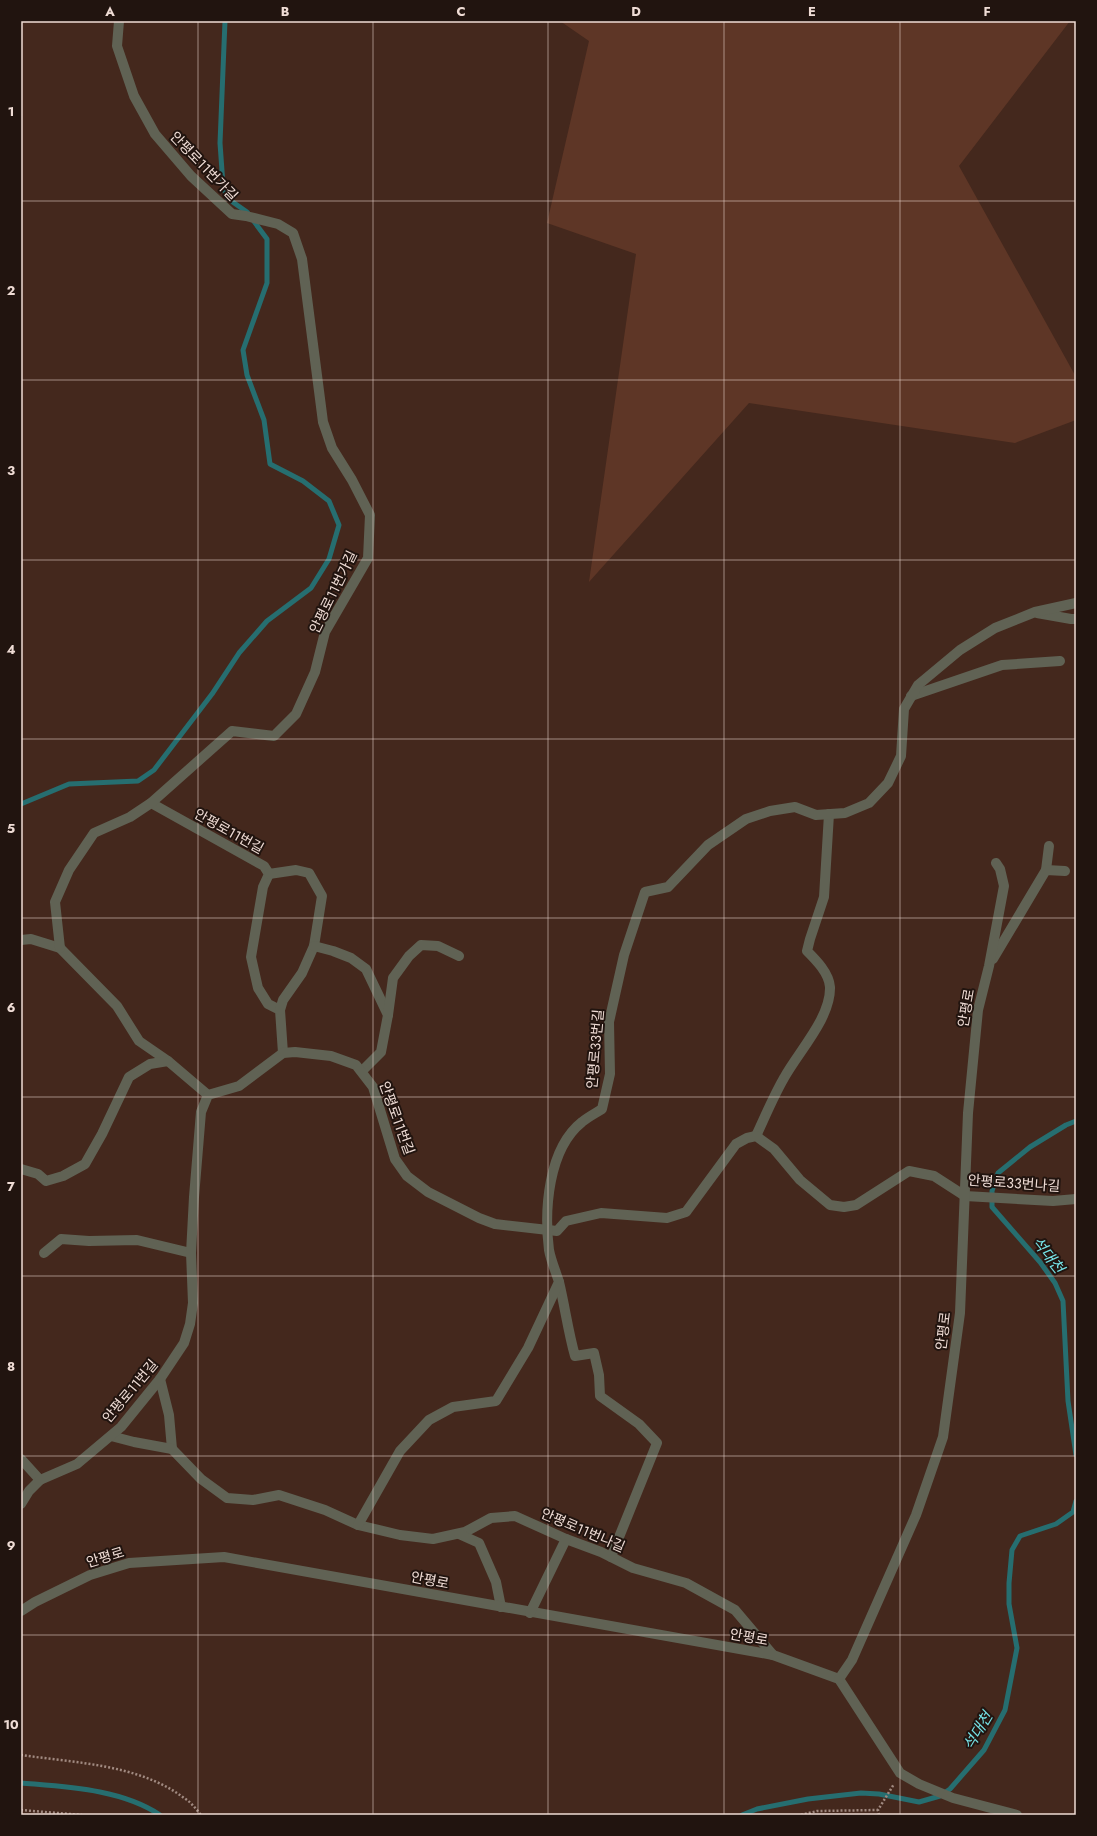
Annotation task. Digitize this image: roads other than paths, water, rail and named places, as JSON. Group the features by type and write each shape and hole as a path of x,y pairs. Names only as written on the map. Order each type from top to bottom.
{"street":[{"name":"안평로11번가길","path":"60,948 55,902 69,870 94,832 130,817 151,803 232,731 274,736 296,714 315,672 325,632 368,558 370,514 352,480 332,448 323,422 302,259 293,233 278,224 232,214 191,176 155,134 134,96 116,46 119,21"},
{"path":"548,1229 557,1230 566,1221 601,1214 667,1218 686,1212 736,1144 747,1138 756,1136 784,1077 818,1025 827,1002 830,987 827,977 808,951 810,939 824,897 828,814 845,813 869,803 888,783 901,756 904,709 918,685 960,650 995,628 1035,612 1076,603"},
{"path":"1035,612 1076,619"},
{"path":"911,696 1002,665 1060,661"},
{"name":"안평로11번길","path":"151,803 264,866 269,874 263,887 251,957 258,988 268,1004 280,1010"},
{"name":"안평로33번길","path":"611,1557 657,1443 639,1424 600,1396 599,1375 594,1353 575,1356 569,1335 559,1282 550,1252 548,1229 549,1188 562,1146 581,1122 602,1109 610,1074 609,1022 624,955 645,892 668,887 708,845 746,819 770,811 795,807 816,814 828,814"},
{"path":"989,966 1046,870 1049,846"},
{"path":"989,966 1004,886 1000,869 996,863"},
{"path":"21,940 31,939 60,948 117,1006 139,1041 168,1061 208,1095 239,1086 283,1053 280,1010 282,1000 302,973 314,946 322,896 309,874 296,870 269,874"},
{"path":"1046,870 1065,871"},
{"path":"362,1071 380,1052 388,1015 393,978 409,956 421,945 438,946 459,956"},
{"path":"314,946 351,958 366,969 388,1015"},
{"name":"안평로","path":"21,1611 35,1602 90,1575 129,1563 224,1557 530,1613 772,1655 840,1679 852,1660 913,1522 943,1437 960,1313 968,1113 978,1010 989,966"},
{"name":"안평로11번길","path":"283,1053 295,1052 331,1056 356,1065 373,1087 395,1159 407,1176 428,1192 478,1218 495,1224 548,1229"},
{"path":"21,1169 38,1174 46,1181 63,1176 85,1164 102,1134 129,1077 150,1064 168,1061"},
{"name":"안평로11번길","path":"21,1504 29,1491 40,1480 77,1464 121,1427 160,1378 184,1343 190,1324 193,1303 191,1253 201,1112 208,1095"},
{"name":"안평로33번나길","path":"756,1136 774,1149 800,1180 830,1205 844,1207 856,1205 909,1171 934,1176 965,1196 1053,1202 1076,1199"},
{"path":"44,1253 61,1239 89,1241 137,1240 191,1253"},
{"path":"358,1525 400,1451 430,1420 453,1406 496,1401 528,1348 559,1282"},
{"path":"111,1436 172,1449 169,1415 160,1378"},
{"name":"안평로11번나길","path":"172,1449 201,1479 227,1498 253,1500 279,1495 325,1510 358,1525 400,1535 433,1540 465,1532 491,1518 515,1516 633,1568 686,1583 735,1610 772,1655"},
{"path":"21,1459 40,1480"},
{"path":"459,1534 479,1543 496,1582 501,1607"},
{"path":"530,1613 566,1539"},
{"path":"840,1679 900,1773 919,1784 952,1798 1018,1815"}],"waterway":[{"path":"21,804 69,784 138,781 154,770 212,694 239,653 267,621 311,588 329,559 339,525 329,501 303,481 270,464 264,420 247,375 243,350 267,283 267,239 247,212 227,198 223,185 220,143 225,21"},
{"name":"석대천","path":"1076,1121 1066,1125 1030,1147 998,1173 992,1191 992,1207 1040,1262 1055,1283 1063,1301 1068,1401 1076,1455"},
{"name":"석대천","path":"742,1815 757,1809 808,1799 861,1793 879,1794 919,1802 940,1796 950,1789 984,1750 1005,1710 1017,1648 1009,1604 1012,1550 1020,1536 1056,1524 1073,1512 1076,1501"},
{"path":"21,1783 75,1788 111,1795 145,1806 160,1815"}]}
